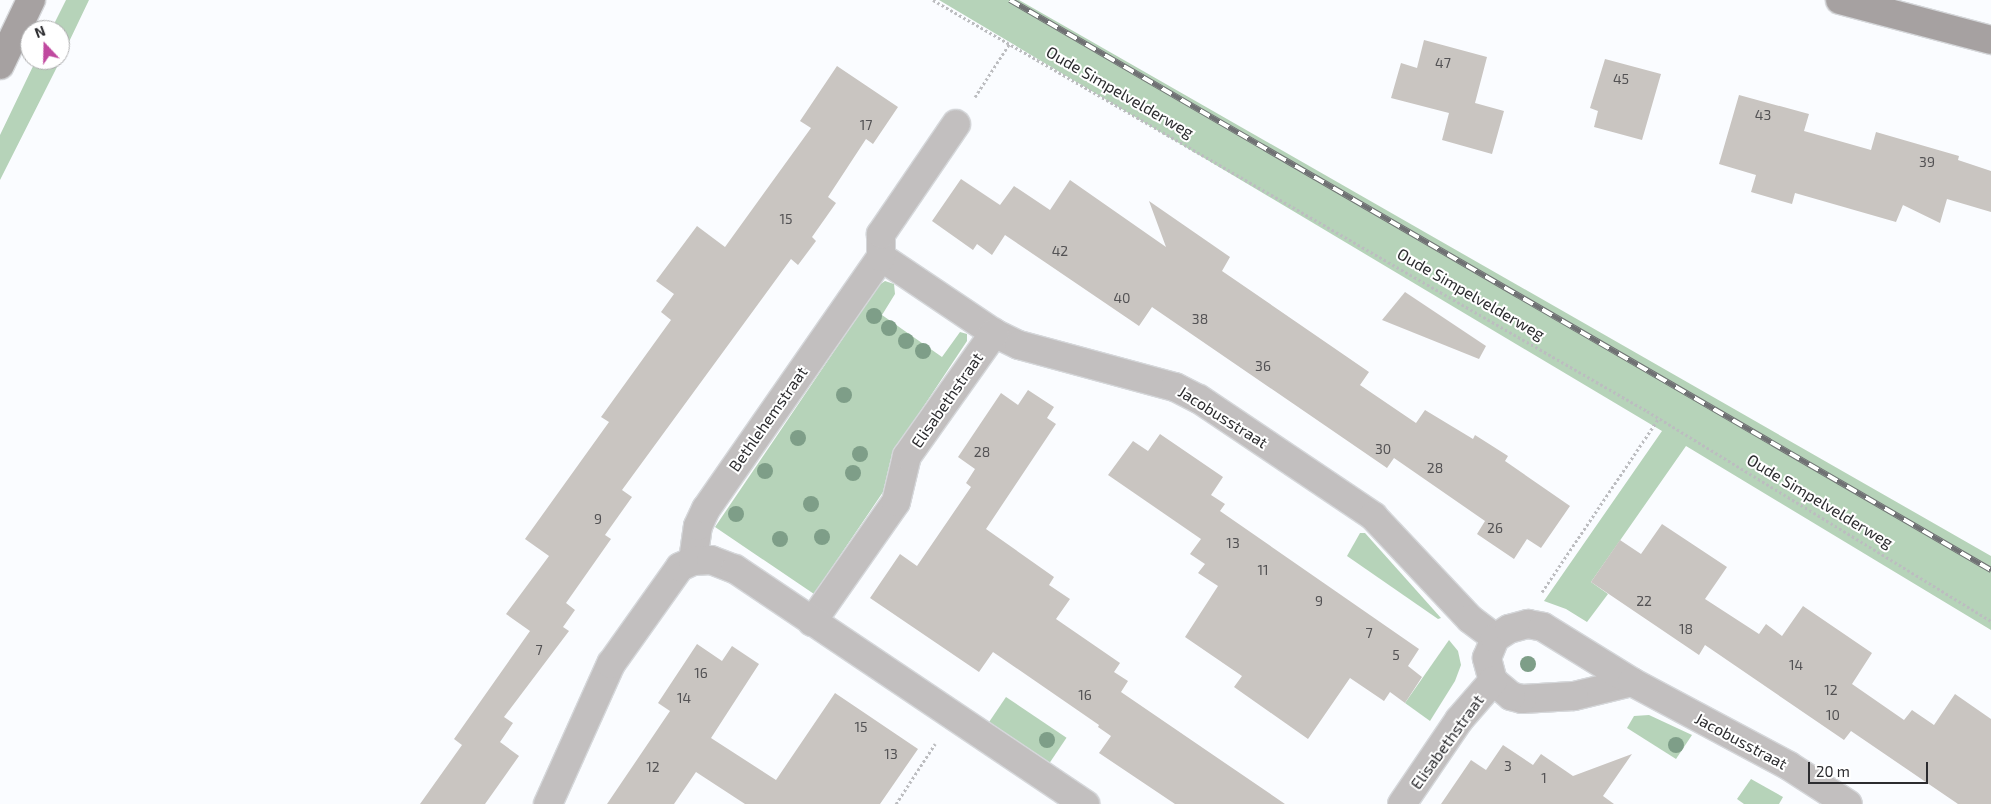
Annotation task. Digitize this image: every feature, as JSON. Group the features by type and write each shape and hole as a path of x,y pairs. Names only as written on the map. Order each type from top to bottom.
{"street":[{"path":"0,65 31,0"},
{"path":"1840,0 1991,40"},
{"path":"881,257 881,234 956,124"},
{"name":"Jacobusstraat","path":"881,257 994,334 1019,345 1175,386 1192,395 1373,516 1470,619 1495,638"},
{"name":"Bethlehemstraat","path":"693,561 698,526 706,509 881,257"},
{"name":"Elisabethstraat","path":"812,622 896,502 907,456 994,334"},
{"path":"548,804 611,664 668,581 680,567 693,561 711,560 735,568 812,622 1085,804"},
{"path":"1528,624 1509,629 1495,638 1487,658 1493,681 1511,696 1522,699 1574,696 1632,682"},
{"name":"Jacobusstraat","path":"1528,624 1543,628 1815,795 1848,804"},
{"name":"Elisabethstraat","path":"1402,804 1460,720 1493,681"}],"path":[{"name":"Oude Simpelvelderweg","path":"933,0 1659,418 1991,621"},
{"path":"956,124 1010,43"},
{"path":"1528,624 1534,604 1659,418"},
{"path":"896,804 953,716"}],"green space":[{"path":"66,0 89,0 70,40 70,20 56,20"},
{"path":"939,0 1019,0 1991,556 1991,630 1686,446 1591,582 1608,594 1587,622 1566,609 1544,601 1662,431"},
{"path":"31,70 55,70 0,180 0,135"},
{"path":"885,281 894,284 895,294 882,315 942,357 960,332 967,334 967,341 892,454 883,492 814,594 715,527 879,285"},
{"path":"1360,533 1365,533 1441,618 1438,619 1347,556"},
{"path":"1449,640 1458,651 1461,665 1455,681 1430,721 1405,703"},
{"path":"1006,697 1067,738 1049,764 988,724"},
{"path":"1649,715 1692,735 1676,759 1627,728 1634,716"},
{"path":"1751,779 1783,797 1779,804 1744,804 1737,799"}],"building":[{"path":"1424,40 1487,57 1475,103 1504,111 1492,154 1442,140 1449,113 1391,98 1401,63 1417,68"},
{"path":"1605,59 1661,74 1642,140 1594,127 1598,111 1590,108"},
{"path":"837,66 898,107 873,144 866,139 828,197 836,203 812,237 816,241 798,265 791,259 622,490 632,497 605,535 611,539 566,603 575,610 563,627 569,631 504,717 513,723 500,742 519,756 485,804 420,804 462,745 454,739 530,631 506,614 549,556 525,539 609,422 601,417 671,320 661,312 674,294 656,281 697,226 725,247 811,128 800,121"},
{"path":"1739,95 1809,114 1804,131 1871,150 1876,132 1959,156 1958,160 1991,171 1991,212 1947,199 1940,223 1903,205 1896,222 1795,193 1792,204 1751,192 1756,175 1719,164"},
{"path":"961,179 1000,205 1014,186 1050,210 1070,180 1166,247 1149,201 1230,257 1222,271 1369,372 1360,385 1416,423 1425,410 1473,439 1475,435 1508,456 1505,461 1570,506 1541,548 1527,539 1514,559 1477,534 1485,521 1394,458 1387,468 1152,307 1139,326 1005,235 992,255 977,244 973,250 932,221"},
{"path":"1405,292 1486,346 1479,359 1382,320"},
{"path":"1028,390 1054,407 1047,418 1056,424 986,529 1054,577 1049,585 1070,599 1056,619 1120,663 1114,672 1128,681 1121,692 1285,804 1175,804 1099,753 1111,736 1098,727 1099,725 993,652 979,672 870,598 900,554 917,566 971,487 966,483 975,469 958,457 1001,393 1018,405"},
{"path":"1160,434 1223,477 1211,495 1225,504 1220,511 1419,649 1408,666 1422,677 1405,703 1390,692 1384,701 1350,678 1308,739 1234,687 1242,676 1185,637 1218,586 1198,573 1205,564 1190,554 1201,539 1108,475 1133,441 1148,451"},
{"path":"1662,524 1727,567 1705,599 1759,634 1766,624 1782,636 1803,606 1872,653 1852,684 1904,720 1912,710 1934,725 1955,694 1991,719 1991,804 1958,804 1851,731 1844,740 1705,645 1699,655 1591,582 1620,540 1641,554"},
{"path":"697,644 722,661 732,646 759,664 711,738 776,780 835,693 918,749 880,804 745,804 696,772 674,804 607,804 670,711 658,703"},
{"path":"1503,745 1533,765 1541,754 1573,776 1632,754 1603,796 1614,804 1441,804 1471,760 1486,770"}],"railway":[{"path":"1010,0 1991,570"}]}
